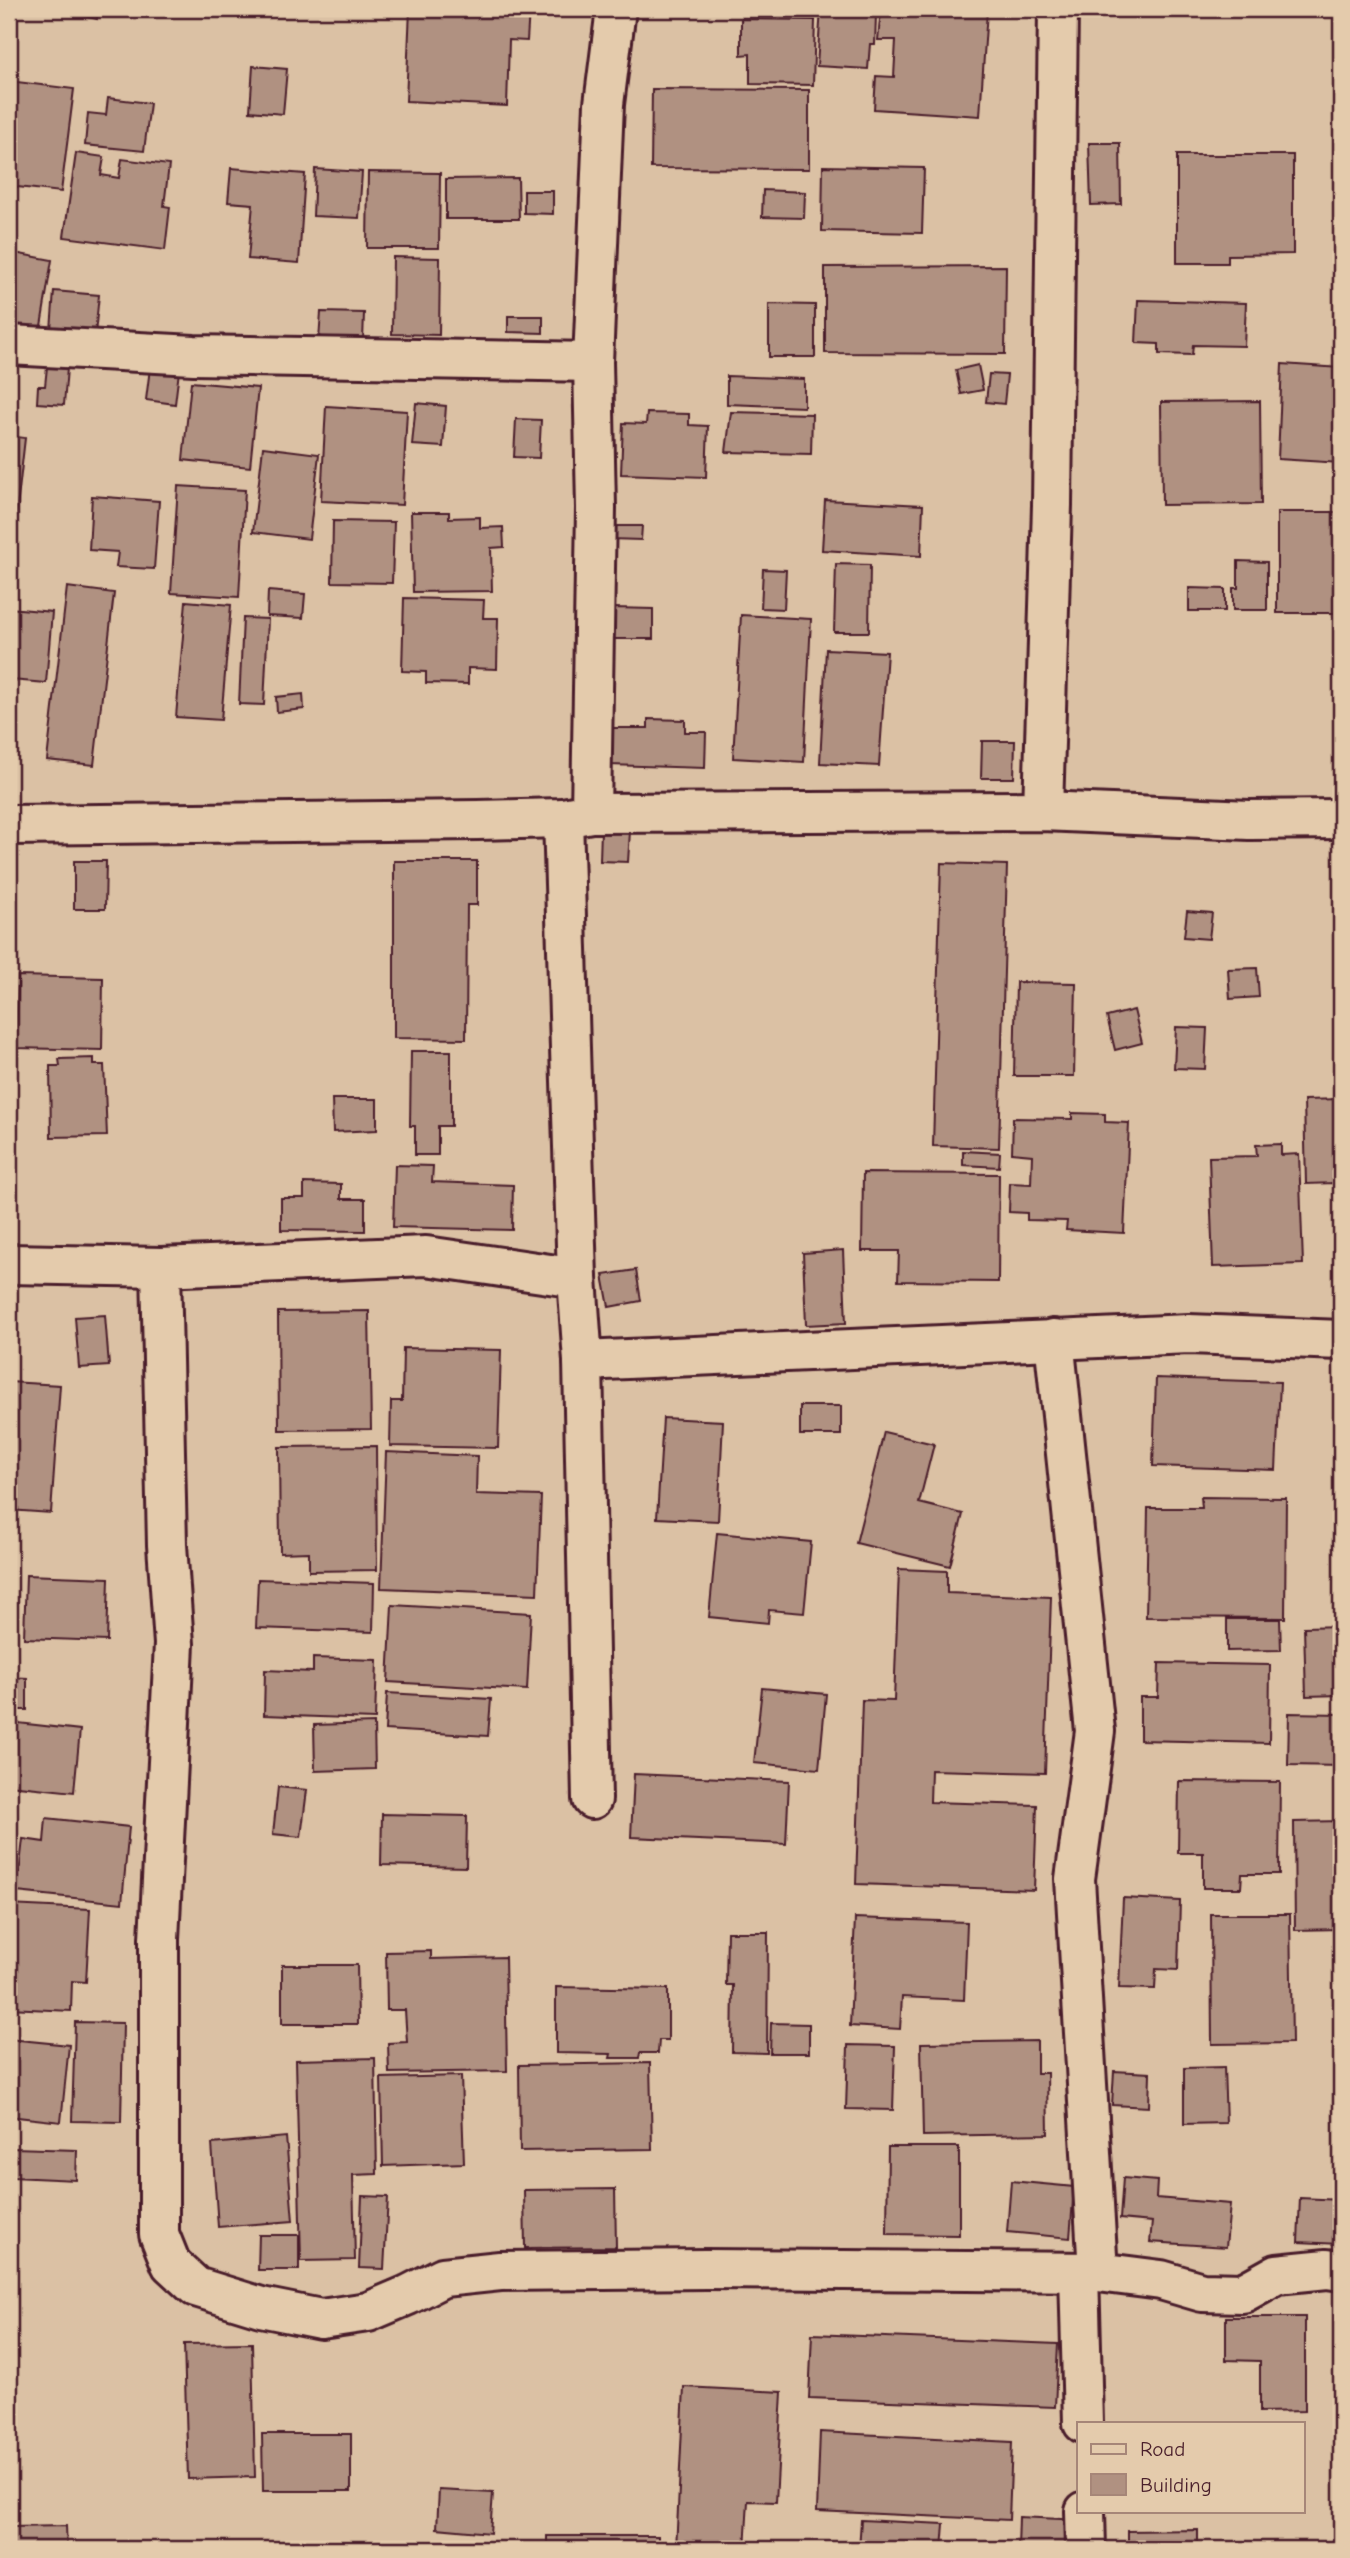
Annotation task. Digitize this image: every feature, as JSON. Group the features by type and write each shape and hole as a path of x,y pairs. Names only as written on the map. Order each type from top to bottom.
{"street":[{"path":"592,1799 583,1361 577,1278 577,815 596,508 593,362 604,104 616,9"},
{"path":"1043,811 1052,505 1058,9"},
{"path":"9,345 194,355 593,362"},
{"path":"9,825 577,815 1043,811 1249,820 1341,819"},
{"path":"9,1264 161,1266 426,1256 577,1278"},
{"path":"161,1266 167,1545 174,1644 159,1939 159,2234 171,2264 196,2287 261,2308 321,2319 368,2312 443,2277 500,2271 706,2269 1088,2272 1161,2280 1202,2292 1243,2293 1277,2274 1341,2270"},
{"path":"583,1361 1189,1334 1341,1340"},
{"path":"1054,1339 1096,1731 1075,1879 1088,2272 1083,2422"},
{"path":"1085,2512 1086,2549"}],"building":[{"path":"53,9 99,9 97,19"},
{"path":"410,9 529,9 527,41 509,40 507,106 406,101"},
{"path":"778,9 807,9 807,14 778,13"},
{"path":"821,9 872,9 871,14 876,14 875,44 870,44 868,69 817,66"},
{"path":"881,9 987,10 980,116 874,109 876,76 894,77 896,40 878,40"},
{"path":"741,19 815,20 813,85 750,84 750,54 741,55"},
{"path":"253,66 287,69 283,114 250,111"},
{"path":"9,81 74,89 61,192 9,186"},
{"path":"652,89 809,90 809,169 651,168"},
{"path":"108,98 150,103 144,151 85,145 88,113 106,115"},
{"path":"1089,143 1120,143 1121,204 1091,205"},
{"path":"76,153 104,157 101,175 119,178 122,159 169,165 164,206 170,207 165,250 64,237"},
{"path":"1177,155 1293,155 1293,254 1228,255 1228,263 1177,263"},
{"path":"823,166 924,168 922,233 822,231"},
{"path":"231,168 305,174 299,263 248,259 253,204 228,202"},
{"path":"315,169 362,172 359,218 313,216"},
{"path":"368,172 440,173 439,248 367,248"},
{"path":"518,178 519,219 446,219 446,179"},
{"path":"763,190 805,192 804,218 762,217"},
{"path":"524,191 553,191 553,214 524,213"},
{"path":"9,252 52,260 40,332 9,327"},
{"path":"393,257 440,258 439,335 392,334"},
{"path":"1006,266 1005,354 825,353 825,267"},
{"path":"54,291 99,295 95,334 51,330"},
{"path":"1138,300 1246,303 1244,346 1193,345 1192,355 1159,354 1159,344 1136,343"},
{"path":"769,304 815,305 815,357 769,357"},
{"path":"321,312 364,313 363,341 319,340"},
{"path":"508,316 543,316 543,333 508,332"},
{"path":"1282,364 1341,368 1341,463 1278,459"},
{"path":"978,365 983,390 961,394 956,370"},
{"path":"47,367 67,368 64,405 37,403 38,386 45,386"},
{"path":"150,368 179,371 175,404 146,400"},
{"path":"989,374 1007,375 1004,404 986,402"},
{"path":"727,376 804,379 804,407 727,404"},
{"path":"191,382 258,388 250,467 183,460"},
{"path":"1260,401 1261,504 1162,505 1161,402"},
{"path":"416,403 446,406 443,447 412,445"},
{"path":"326,406 407,411 402,505 321,501"},
{"path":"731,412 812,414 811,454 726,452"},
{"path":"647,413 689,414 689,425 708,426 706,477 621,474 623,423 646,424"},
{"path":"516,419 541,420 539,458 514,457"},
{"path":"9,436 25,438 11,561 9,560"},
{"path":"263,447 319,454 309,539 253,532"},
{"path":"178,486 245,490 239,597 171,593"},
{"path":"92,496 159,501 154,569 116,567 118,552 89,550"},
{"path":"825,500 923,505 921,556 822,550"},
{"path":"411,512 449,512 449,518 480,517 480,528 503,527 504,547 491,548 492,591 413,592"},
{"path":"1277,512 1341,512 1341,613 1277,613"},
{"path":"333,521 394,522 392,583 332,582"},
{"path":"610,526 642,526 641,540 610,539"},
{"path":"1238,561 1267,562 1267,610 1233,610 1233,588 1238,588"},
{"path":"836,564 870,565 869,632 834,632"},
{"path":"763,569 786,570 784,609 761,608"},
{"path":"67,587 114,593 94,765 47,760"},
{"path":"1189,588 1225,589 1225,611 1189,611"},
{"path":"268,591 305,594 303,618 267,616"},
{"path":"404,598 484,600 483,618 498,618 497,669 468,668 468,684 426,683 426,672 402,671"},
{"path":"186,601 231,605 221,720 176,717"},
{"path":"9,608 52,612 46,683 11,680 13,655 9,655"},
{"path":"614,608 653,609 653,639 613,639"},
{"path":"741,615 811,619 804,762 733,758"},
{"path":"243,618 268,619 264,705 239,704"},
{"path":"826,649 887,652 879,766 820,763"},
{"path":"303,694 304,709 277,712 276,697"},
{"path":"648,719 685,720 685,732 706,732 705,768 609,765 610,728 648,728"},
{"path":"982,741 1015,741 1014,778 981,778"},
{"path":"601,830 630,831 628,862 600,861"},
{"path":"74,861 106,861 105,909 74,909"},
{"path":"394,861 477,861 477,905 467,905 466,1039 394,1038"},
{"path":"941,863 1007,865 999,1148 933,1146"},
{"path":"1187,911 1212,913 1209,939 1184,937"},
{"path":"1257,968 1259,997 1230,999 1228,969"},
{"path":"18,976 103,978 102,1050 16,1048"},
{"path":"1016,982 1076,983 1074,1076 1014,1076"},
{"path":"1134,1010 1142,1043 1115,1050 1107,1017"},
{"path":"1176,1027 1207,1028 1205,1069 1174,1068"},
{"path":"411,1051 451,1051 451,1126 438,1126 438,1155 415,1155 415,1126 410,1126"},
{"path":"94,1058 94,1065 104,1065 107,1136 51,1137 50,1066 60,1066 59,1059"},
{"path":"332,1099 377,1099 377,1130 333,1132"},
{"path":"1341,1099 1341,1192 1335,1192 1335,1183 1306,1184 1304,1100"},
{"path":"1072,1113 1105,1114 1105,1122 1129,1123 1124,1233 1066,1230 1067,1221 1027,1220 1027,1213 1009,1212 1010,1183 1031,1184 1032,1155 1012,1153 1013,1118 1072,1119"},
{"path":"1281,1144 1281,1155 1299,1154 1303,1264 1213,1267 1209,1157 1257,1156 1256,1145"},
{"path":"963,1151 1000,1153 999,1167 963,1165"},
{"path":"395,1165 433,1166 432,1182 513,1185 512,1230 393,1227"},
{"path":"863,1173 999,1174 998,1282 898,1281 899,1251 862,1251"},
{"path":"304,1183 341,1184 341,1199 365,1199 365,1231 281,1230 281,1198 304,1198"},
{"path":"843,1250 846,1323 806,1325 803,1253"},
{"path":"636,1270 641,1301 609,1307 603,1275"},
{"path":"369,1311 371,1429 279,1430 278,1312"},
{"path":"105,1315 109,1366 79,1368 75,1317"},
{"path":"403,1348 501,1350 498,1448 390,1446 391,1401 402,1401"},
{"path":"1156,1378 1280,1382 1276,1470 1153,1466"},
{"path":"9,1382 60,1385 51,1513 9,1510"},
{"path":"800,1406 841,1406 841,1435 800,1435"},
{"path":"663,1418 723,1421 718,1521 657,1518"},
{"path":"884,1432 934,1444 919,1503 963,1514 950,1566 856,1543"},
{"path":"376,1446 377,1570 309,1571 309,1552 280,1553 279,1447"},
{"path":"386,1452 477,1456 476,1494 541,1496 537,1594 381,1588"},
{"path":"1201,1497 1286,1498 1285,1618 1146,1617 1148,1508 1202,1508"},
{"path":"717,1533 811,1542 804,1613 769,1610 768,1623 709,1617"},
{"path":"899,1569 947,1571 947,1593 1051,1597 1045,1773 931,1770 930,1802 1037,1805 1034,1890 856,1884 862,1700 894,1701"},
{"path":"26,1575 109,1578 107,1641 24,1638"},
{"path":"258,1579 374,1583 373,1632 256,1628"},
{"path":"392,1605 531,1613 527,1690 388,1682"},
{"path":"1227,1619 1280,1619 1281,1650 1227,1651"},
{"path":"1341,1626 1341,1695 1306,1696 1304,1627"},
{"path":"313,1658 377,1660 375,1719 264,1715 265,1670 313,1672"},
{"path":"1159,1663 1270,1665 1269,1743 1140,1740 1140,1697 1158,1697"},
{"path":"9,1677 27,1678 27,1710 9,1710"},
{"path":"762,1688 826,1694 819,1769 754,1763"},
{"path":"387,1693 491,1699 488,1736 385,1730"},
{"path":"1289,1713 1341,1714 1341,1766 1288,1765"},
{"path":"9,1722 80,1730 74,1792 9,1785"},
{"path":"374,1723 375,1769 315,1771 314,1725"},
{"path":"634,1774 789,1781 786,1844 631,1837"},
{"path":"1179,1781 1280,1782 1279,1874 1242,1874 1241,1888 1203,1888 1203,1853 1178,1853"},
{"path":"278,1787 307,1790 301,1837 273,1834"},
{"path":"382,1814 467,1816 466,1867 381,1865"},
{"path":"46,1818 129,1827 122,1903 17,1892 23,1839 44,1842"},
{"path":"1341,1821 1341,1929 1295,1930 1294,1822"},
{"path":"1123,1898 1180,1901 1178,1970 1156,1969 1155,1989 1119,1988"},
{"path":"9,1905 90,1909 86,1982 72,1981 71,2011 9,2008"},
{"path":"1211,1914 1290,1914 1292,2043 1212,2044"},
{"path":"855,1918 967,1922 964,2000 902,1997 900,2029 850,2026"},
{"path":"727,1932 768,1932 767,2053 732,2052 733,1985 726,1985"},
{"path":"431,1951 431,1959 505,1957 507,2071 389,2073 388,2043 407,2042 405,2010 387,2010 386,1952"},
{"path":"282,1965 357,1965 358,2024 282,2024"},
{"path":"556,1987 668,1989 668,2040 659,2040 658,2053 640,2053 639,2058 610,2058 611,2054 556,2053"},
{"path":"75,2022 123,2023 121,2122 72,2121"},
{"path":"771,2023 809,2024 809,2053 770,2053"},
{"path":"9,2039 69,2045 61,2122 9,2116"},
{"path":"1037,2041 1037,2073 1047,2073 1048,2134 923,2136 921,2043"},
{"path":"848,2045 895,2046 893,2110 846,2109"},
{"path":"375,2058 377,2174 353,2175 355,2260 301,2261 296,2060"},
{"path":"650,2063 652,2149 520,2151 519,2065"},
{"path":"1224,2067 1226,2123 1184,2124 1184,2068"},
{"path":"1114,2071 1150,2073 1149,2107 1112,2105"},
{"path":"461,2076 464,2163 383,2166 381,2078"},
{"path":"286,2137 293,2221 218,2227 212,2144"},
{"path":"888,2147 959,2147 959,2235 887,2234"},
{"path":"13,2148 77,2150 76,2180 12,2177"},
{"path":"1123,2178 1157,2181 1156,2198 1230,2204 1226,2247 1150,2242 1152,2222 1120,2219"},
{"path":"1011,2181 1074,2187 1070,2238 1007,2232"},
{"path":"615,2189 616,2247 525,2248 524,2190"},
{"path":"362,2196 388,2197 384,2269 359,2268"},
{"path":"1300,2198 1341,2200 1341,2244 1298,2242"},
{"path":"259,2235 299,2235 299,2270 258,2270"},
{"path":"1226,2317 1305,2317 1305,2411 1260,2412 1260,2361 1226,2360"},
{"path":"812,2334 1058,2344 1055,2407 809,2398"},
{"path":"252,2343 255,2477 188,2479 184,2344"},
{"path":"684,2387 782,2392 776,2502 748,2501 745,2549 676,2549"},
{"path":"820,2432 1012,2442 1009,2520 817,2511"},
{"path":"262,2434 351,2434 351,2491 263,2491"},
{"path":"439,2490 493,2493 490,2533 437,2528"},
{"path":"1019,2517 1081,2520 1080,2549 1018,2549"},
{"path":"861,2520 944,2524 942,2549 859,2549"},
{"path":"66,2526 67,2549 9,2549 9,2527"},
{"path":"1198,2530 1198,2549 1128,2549 1128,2531"},
{"path":"547,2536 658,2536 658,2549 547,2549"}]}
